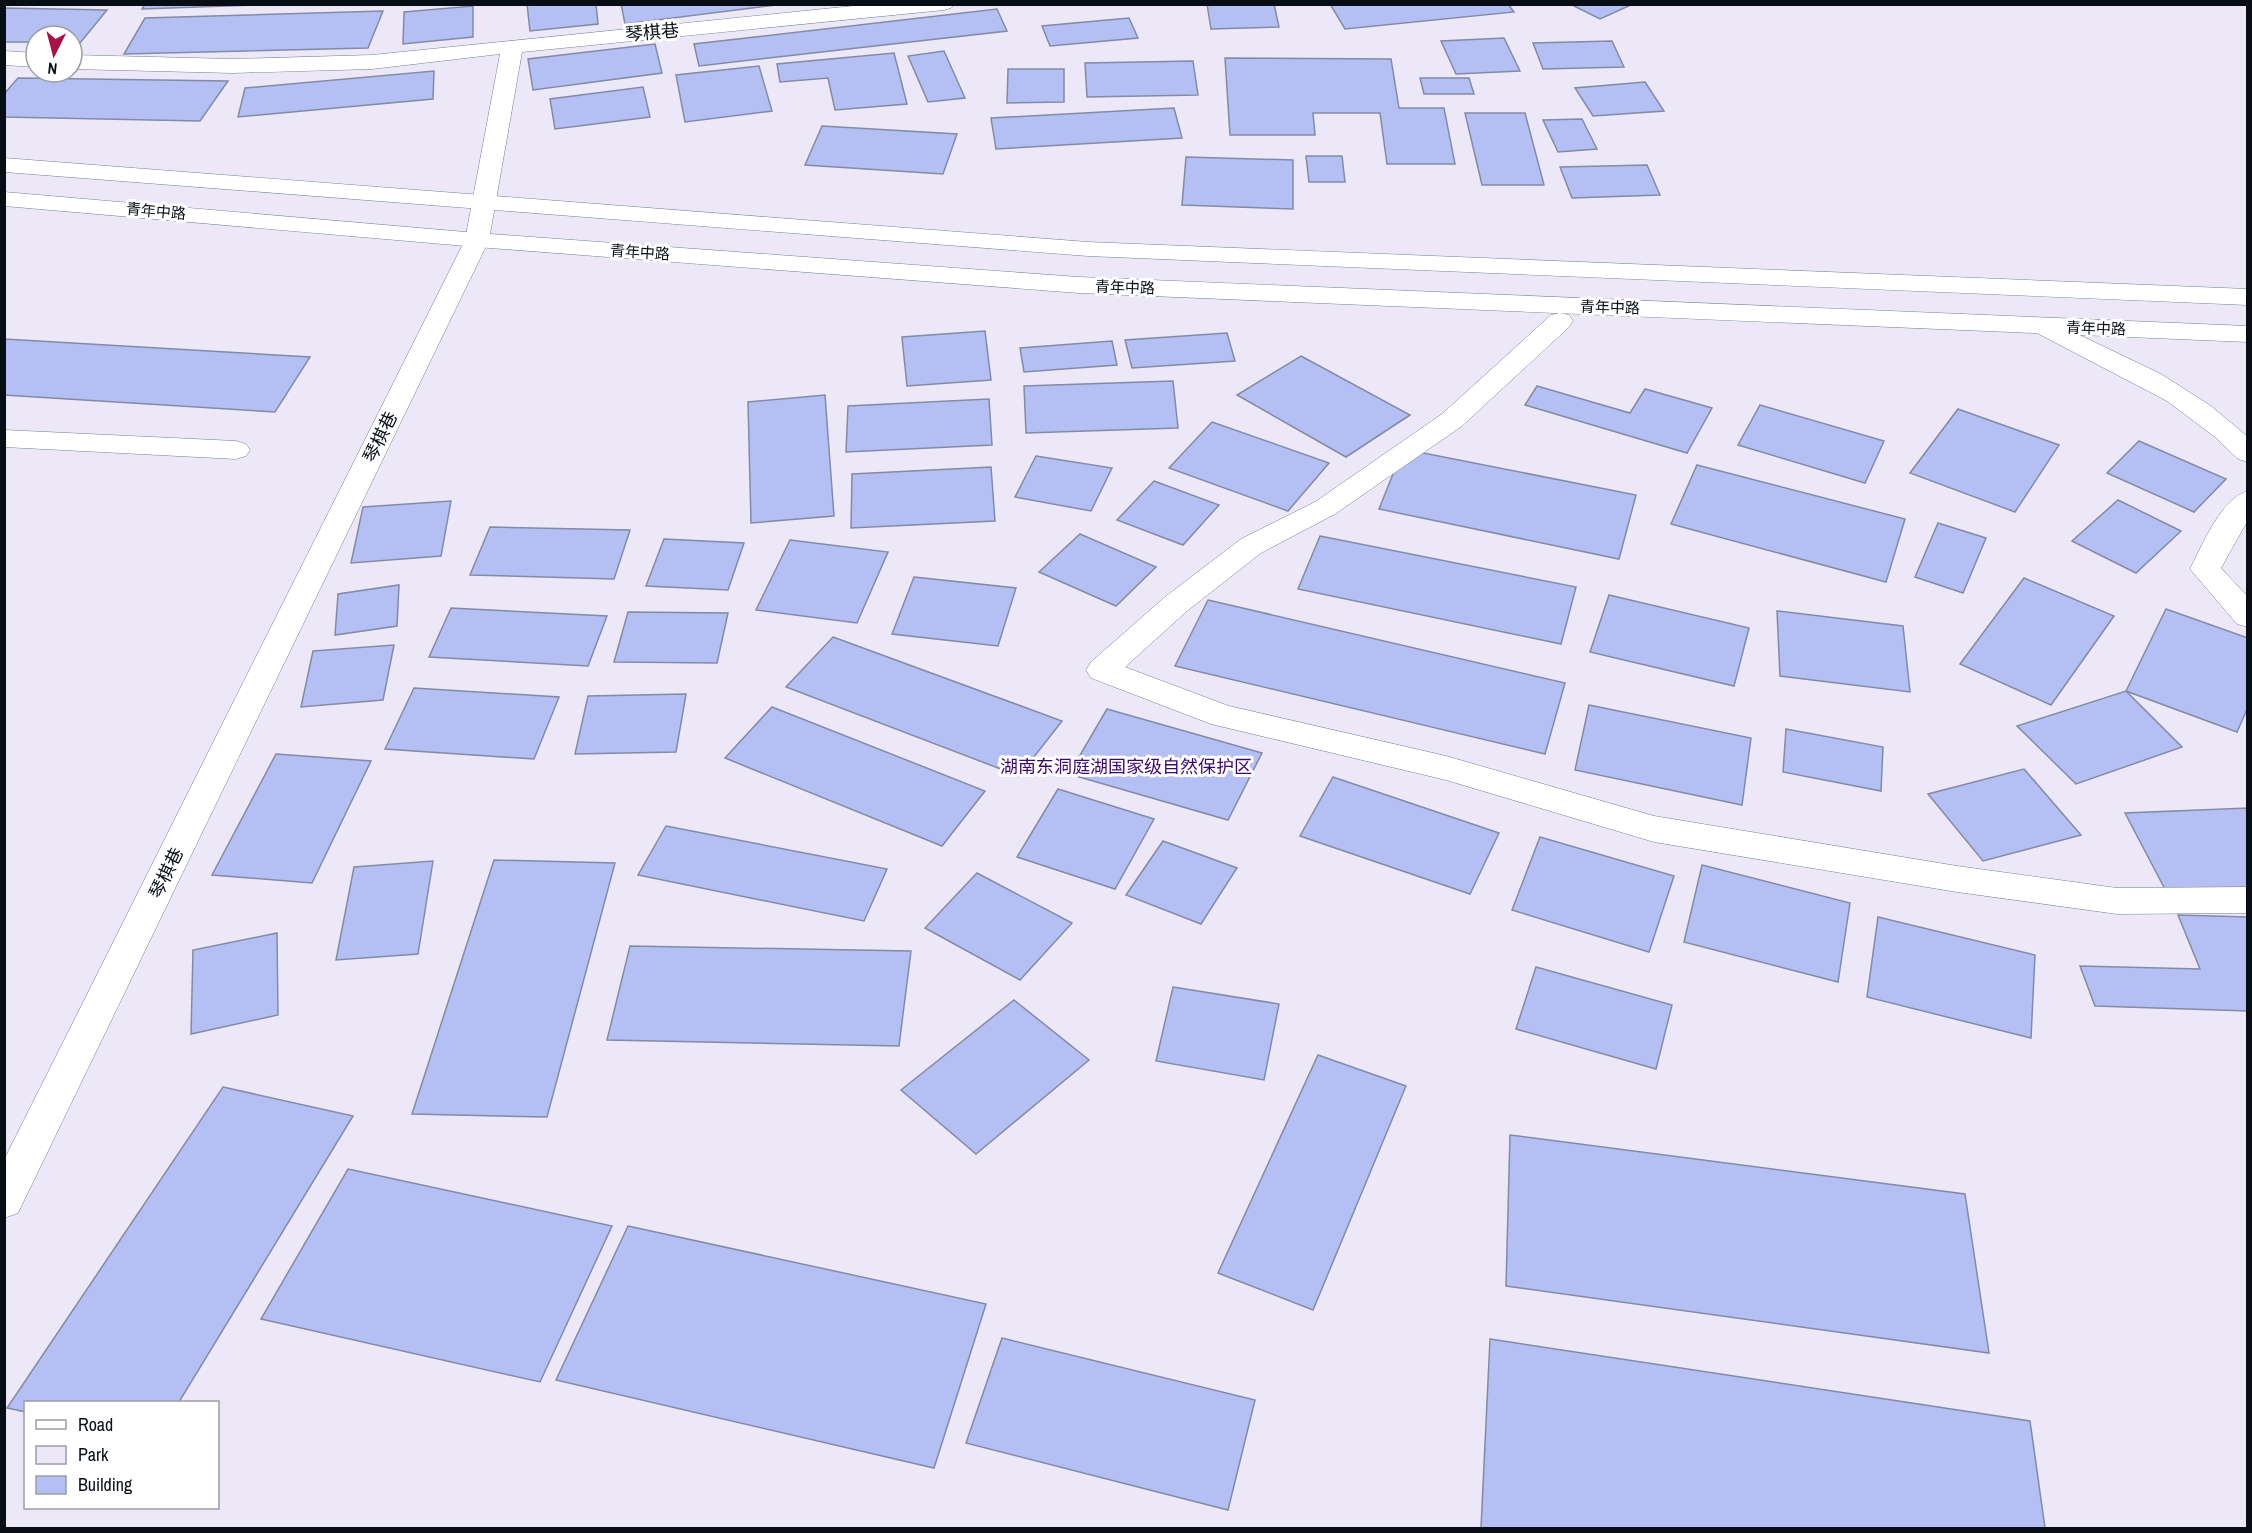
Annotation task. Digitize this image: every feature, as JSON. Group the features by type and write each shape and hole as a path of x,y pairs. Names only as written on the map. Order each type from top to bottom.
{"street":[{"name":"琴棋巷","path":"4,1201 477,240 512,46 944,4"},
{"path":"84,62 233,66 372,62 512,46"},
{"path":"4,58 24,59"},
{"name":"青年中路","path":"4,165 1088,249 2247,297"},
{"name":"青年中路","path":"4,199 477,240 1080,285 2247,334"},
{"path":"1560,321 1452,420 1325,508 1251,546 1176,604 1102,670 1222,716 1446,768 1654,828 1957,879 2117,901 2247,900"},
{"path":"2044,326 2148,376 2222,426 2247,453"},
{"path":"4,438 237,450"},
{"path":"2247,500 2229,524 2205,569 2247,617"}],"green space":[{"name":"湖南东洞庭湖国家级自然保护区","path":"5,5 2247,5 2247,1528 5,1528"}],"building":[{"path":"145,4 281,4 142,9"},
{"path":"527,4 596,4 598,24 530,31"},
{"path":"621,4 784,4 625,24"},
{"path":"1207,4 1274,4 1279,27 1211,29"},
{"path":"1330,4 1508,4 1514,12 1345,29"},
{"path":"1570,4 1633,4 1600,19"},
{"path":"473,6 473,37 403,44 404,12"},
{"path":"4,8 107,10 84,38 84,24 24,24 24,42 4,42"},
{"path":"997,9 1007,31 699,66 694,44"},
{"path":"383,11 368,48 124,54 145,18"},
{"path":"1129,18 1138,38 1050,46 1042,26"},
{"path":"1504,38 1520,71 1456,74 1441,41"},
{"path":"1612,41 1624,67 1543,69 1533,43"},
{"path":"655,44 662,73 533,90 528,59"},
{"path":"944,51 965,98 928,102 908,56"},
{"path":"894,53 907,104 835,110 828,78 780,82 777,64"},
{"path":"1225,58 1391,59 1399,108 1444,108 1455,164 1387,164 1380,113 1313,113 1315,135 1230,135"},
{"path":"1193,61 1198,95 1087,97 1085,63"},
{"path":"759,66 772,111 685,122 676,75"},
{"path":"1008,69 1064,69 1064,102 1007,103"},
{"path":"434,71 433,99 238,117 245,88"},
{"path":"18,78 24,78 24,84 84,84 84,79 228,81 200,121 4,117 4,94"},
{"path":"1420,78 1469,78 1474,94 1424,94"},
{"path":"1645,82 1664,111 1593,116 1575,88"},
{"path":"643,87 650,117 555,129 550,99"},
{"path":"1174,108 1182,138 996,149 991,118"},
{"path":"1465,113 1525,113 1544,185 1482,185"},
{"path":"1582,119 1597,149 1558,152 1543,120"},
{"path":"822,126 957,134 943,174 805,165"},
{"path":"1306,156 1342,156 1345,182 1309,182"},
{"path":"1186,157 1293,160 1293,209 1182,205"},
{"path":"1647,165 1660,195 1572,198 1560,167"},
{"path":"985,331 991,380 907,386 902,337"},
{"path":"1227,333 1235,361 1132,368 1125,340"},
{"path":"4,339 310,357 275,412 4,395"},
{"path":"1112,341 1117,365 1024,372 1020,348"},
{"path":"1301,356 1410,415 1346,457 1237,395"},
{"path":"1173,381 1178,428 1026,433 1024,386"},
{"path":"1537,386 1630,413 1645,389 1712,408 1687,453 1525,405"},
{"path":"825,395 834,516 751,523 748,402"},
{"path":"989,399 992,445 846,452 848,406"},
{"path":"1760,405 1884,441 1865,483 1738,445"},
{"path":"1958,409 2059,445 2015,512 1910,473"},
{"path":"1212,422 1329,463 1288,511 1169,468"},
{"path":"2139,441 2226,479 2194,512 2107,473"},
{"path":"1403,449 1636,495 1619,559 1379,509"},
{"path":"1036,456 1112,468 1091,511 1015,497"},
{"path":"1697,465 1905,519 1886,582 1671,524"},
{"path":"991,467 995,521 851,528 852,474"},
{"path":"1154,481 1219,505 1183,545 1117,520"},
{"path":"2118,500 2181,531 2136,573 2072,541"},
{"path":"451,501 441,556 351,563 363,507"},
{"path":"1938,523 1986,538 1963,593 1915,577"},
{"path":"490,527 630,530 614,579 470,575"},
{"path":"1080,534 1156,567 1116,606 1039,572"},
{"path":"1320,536 1576,587 1561,644 1298,589"},
{"path":"664,539 744,543 728,590 646,586"},
{"path":"790,540 888,552 857,623 756,610"},
{"path":"914,577 1016,588 998,646 892,634"},
{"path":"2024,578 2114,616 2051,705 1960,664"},
{"path":"399,585 397,626 335,635 338,594"},
{"path":"1609,595 1749,628 1734,686 1590,652"},
{"path":"1208,600 1565,683 1545,754 1175,666"},
{"path":"451,608 607,616 588,666 429,657"},
{"path":"2166,609 2248,638 2248,707 2237,732 2126,691"},
{"path":"1777,611 1903,626 1910,692 1780,676"},
{"path":"628,612 728,613 717,663 614,662"},
{"path":"833,637 1062,721 1019,776 786,687"},
{"path":"394,645 383,700 301,707 313,651"},
{"path":"414,688 559,697 534,759 385,749"},
{"path":"2126,691 2182,747 2076,784 2017,726"},
{"path":"686,694 676,752 575,754 588,696"},
{"path":"1589,705 1751,738 1742,805 1575,770"},
{"path":"772,707 985,791 942,846 725,758"},
{"path":"1107,709 1262,753 1228,820 1069,774"},
{"path":"1786,729 1883,747 1881,791 1783,772"},
{"path":"276,754 371,761 312,883 212,875"},
{"path":"2024,769 2081,835 1983,861 1928,794"},
{"path":"1333,777 1499,833 1470,894 1300,836"},
{"path":"1058,789 1154,819 1115,889 1017,857"},
{"path":"2248,808 2248,890 2167,893 2125,813"},
{"path":"666,826 887,869 864,921 638,875"},
{"path":"1540,837 1674,876 1649,952 1512,910"},
{"path":"1163,841 1237,868 1201,924 1126,895"},
{"path":"494,860 615,863 547,1117 412,1114"},
{"path":"433,861 418,954 336,960 354,867"},
{"path":"1702,865 1850,903 1838,982 1684,942"},
{"path":"977,873 1072,923 1020,980 925,928"},
{"path":"2178,915 2248,917 2248,1011 2095,1006 2080,966 2200,969"},
{"path":"1878,917 2035,955 2031,1038 1867,997"},
{"path":"277,933 278,1015 191,1034 193,950"},
{"path":"630,946 911,951 899,1046 607,1040"},
{"path":"1536,967 1672,1005 1656,1069 1516,1029"},
{"path":"1173,987 1279,1004 1264,1080 1156,1061"},
{"path":"1014,1000 1089,1060 976,1154 901,1090"},
{"path":"1318,1055 1406,1086 1313,1310 1218,1273"},
{"path":"223,1087 353,1116 180,1401 24,1401 24,1412 7,1408"},
{"path":"1510,1135 1965,1194 1989,1353 1506,1286"},
{"path":"348,1169 612,1226 540,1382 261,1319"},
{"path":"628,1226 986,1304 934,1468 556,1380"},
{"path":"1002,1338 1255,1400 1228,1510 966,1443"},
{"path":"1490,1339 2030,1421 2045,1528 1481,1528"}]}
